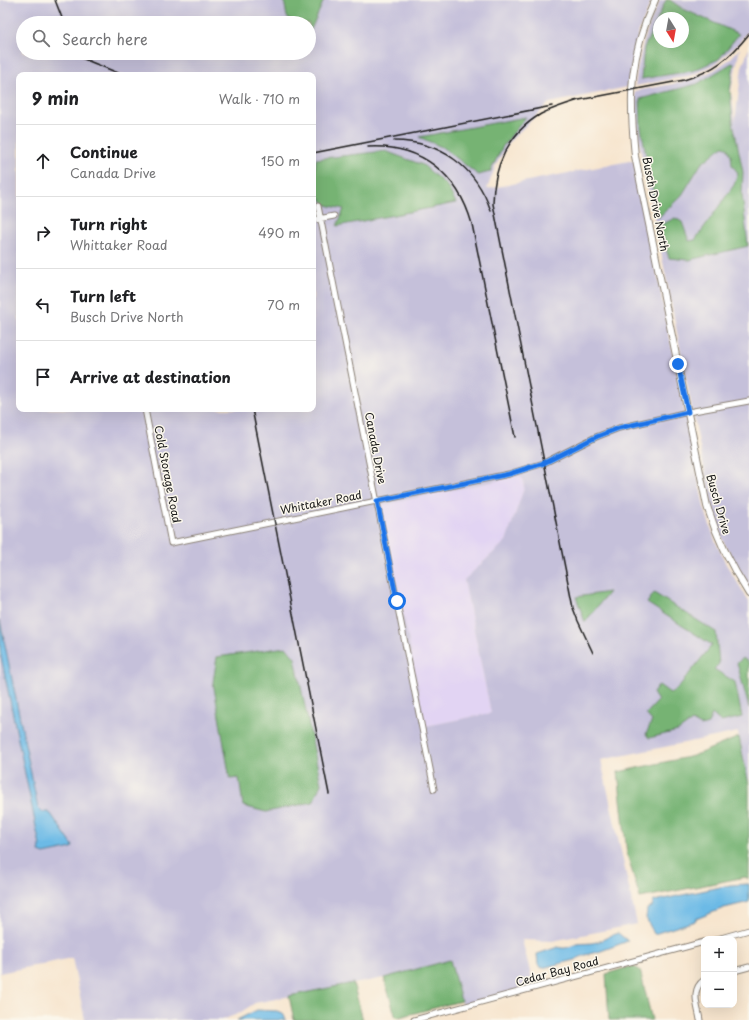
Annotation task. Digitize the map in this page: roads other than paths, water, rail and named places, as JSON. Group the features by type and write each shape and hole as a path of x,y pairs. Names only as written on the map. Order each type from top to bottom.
{"street":[{"name":"Busch Drive North","path":"655,0 643,29 637,49 632,90 632,122 636,156 688,412"},
{"name":"Canada Drive","path":"318,206 434,789"},
{"path":"316,220 334,216"},
{"name":"Whittaker Road","path":"171,543 526,470 553,459 596,437 619,428 688,412 749,401"},
{"name":"Cold Storage Road","path":"146,412 171,543"},
{"name":"Busch Drive","path":"688,412 703,487 713,525 724,551 749,594"},
{"path":"728,936 749,930"},
{"name":"Cedar Bay Road","path":"414,1020 701,943"},
{"path":"737,970 749,967"},
{"path":"700,1020 695,994 698,985 701,982"}],"water":[{"path":"0,620 38,808 42,812 48,812 51,814 73,846 72,848 44,854 39,852 40,846 0,652"},
{"path":"749,884 749,902 724,908 696,919 695,921 654,934 646,918 647,909 652,907 654,901 730,885"},
{"path":"618,933 628,941 574,960 542,968 538,965 537,954 558,947 566,948 577,944 597,942"},
{"path":"257,1010 277,1011 283,1013 286,1020 237,1020"}],"railway":[{"path":"55,0 61,16"},
{"path":"574,101 684,80 695,76 721,63 749,34"},
{"path":"86,60 116,72"},
{"path":"579,100 541,114 529,122 511,141 499,165 493,204 573,608 593,653"},
{"path":"316,152 552,106"},
{"path":"394,141 411,142 427,146 454,160 466,170 476,182 491,211"},
{"path":"368,147 387,147 405,151 421,157 435,166 447,177 457,190 466,206 472,224 515,437"},
{"path":"253,412 329,794"}]}
